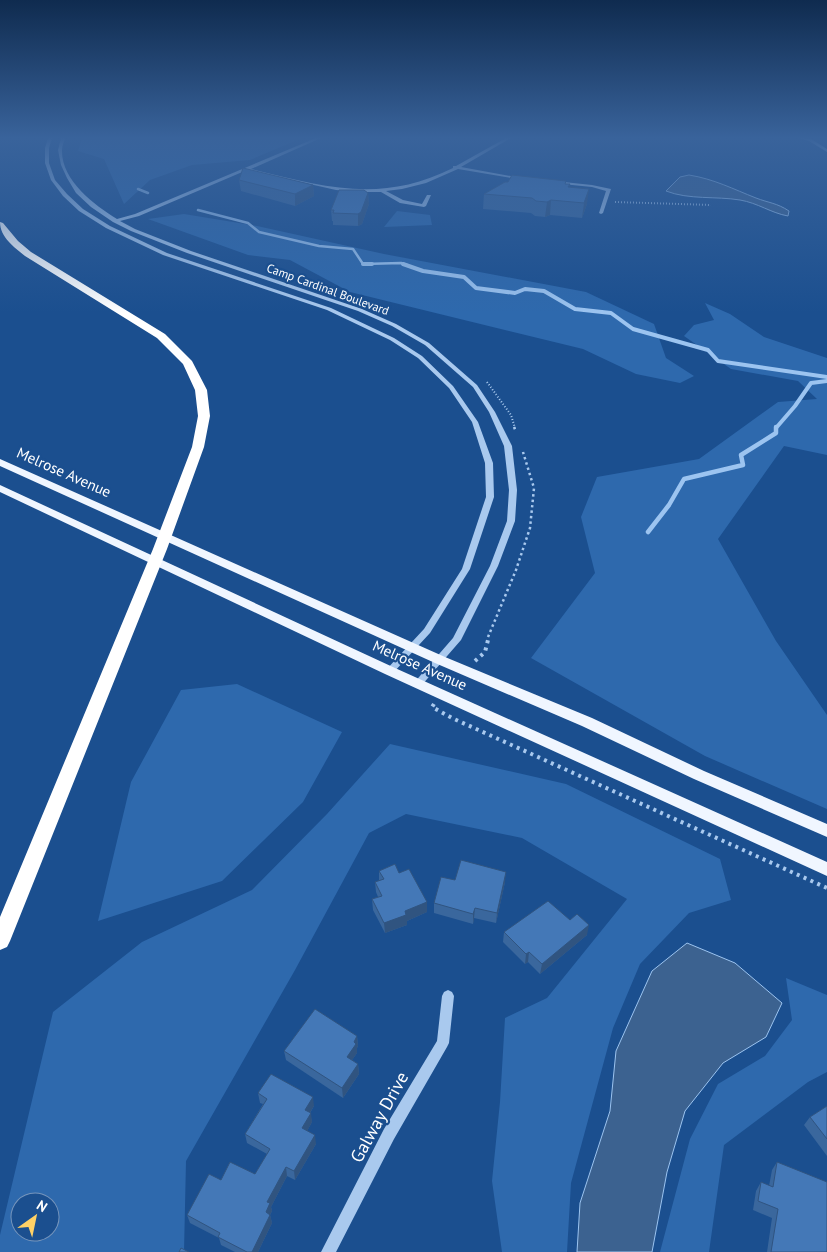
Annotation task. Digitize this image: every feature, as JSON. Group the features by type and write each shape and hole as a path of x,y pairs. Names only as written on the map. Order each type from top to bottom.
{"highway":[{"path":"0,224 15,243 28,254 161,336 179,352 196,377 203,401 202,431 198,447 176,502 165,536 0,942"}],"main road":[{"name":"Melrose Avenue","path":"0,462 440,660 587,722 699,775 827,831"},
{"name":"Melrose Avenue","path":"0,488 418,684 827,869"}],"street":[{"name":"Camp Cardinal Boulevard","path":"67,196 81,210 102,224 166,254 329,310 392,338 420,357 451,387 475,422 489,463 490,498 466,569 427,631 390,671"},
{"name":"Camp Cardinal Boulevard","path":"82,196 92,206 133,230 181,249 360,310 394,325 427,344 475,386 492,412 508,446 513,490 511,521 494,566 457,640 418,684"},
{"path":"102,224 137,215 181,196"},
{"path":"390,196 398,202 424,206 429,196"},
{"path":"601,213 606,196"},
{"name":"Galway Drive","path":"328,1252 388,1134 443,1043 448,996"}],"path":[{"path":"604,202 711,205"},
{"path":"483,378 511,415 517,434"},
{"path":"480,656 485,652 490,630 516,570 530,528 534,488 522,452"},
{"path":"436,701 432,707 452,718 827,888"}],"shaded area":[{"path":"121,196 132,196 124,204"},
{"path":"688,196 752,196 781,206 789,211 788,216 740,200"},
{"path":"397,211 430,215 432,225 384,227"},
{"path":"184,214 257,226 384,254 586,292 654,324 666,358 694,376 680,383 636,374 583,349 350,292 290,260 248,255 148,219"},
{"path":"705,303 730,314 764,337 827,358 827,455 784,446 718,539 776,641 827,715 827,809 705,756 531,658 595,573 581,517 597,477 699,459 778,402 817,399 798,381 731,369 684,336 694,325 714,320"},
{"path":"237,684 342,732 303,802 222,881 98,921 131,782 181,690"},
{"path":"390,744 566,784 720,859 731,900 689,913 640,964 613,1028 571,1183 567,1252 502,1252 492,1181 500,1102 505,1018 547,998 627,899 522,838 406,814 369,833 295,970 186,1161 184,1252 0,1252 0,1235 10,1193 10,1242 60,1242 60,1192 10,1192 53,1012 142,942 252,890 327,814"},
{"path":"687,943 735,963 782,1003 766,1037 723,1063 685,1111 667,1172 652,1252 577,1252 580,1203 610,1111 616,1051 652,971"},
{"path":"786,978 827,995 827,1072 808,1082 724,1145 709,1252 660,1252 690,1139 718,1084 765,1056 792,1020"}],"building":[{"path":"336,196 367,196 361,212 358,214 333,213 334,210 331,210"},
{"path":"513,196 586,196 584,203 551,200 547,202 536,201 532,198"},
{"path":"461,860 506,872 497,913 475,908 473,914 434,903 441,877 455,880"},
{"path":"395,864 399,873 409,869 427,902 405,911 406,915 384,923 372,899 382,896 375,882 384,879 379,871"},
{"path":"548,901 570,920 577,914 589,925 542,964 529,952 526,954 504,932"},
{"path":"315,1009 357,1036 354,1042 356,1044 347,1057 358,1064 342,1088 284,1051"},
{"path":"271,1074 313,1097 305,1110 311,1113 302,1128 315,1135 294,1171 286,1167 267,1202 270,1203 266,1212 270,1215 252,1252 247,1252 218,1237 220,1233 187,1215 209,1174 221,1180 230,1162 255,1174 270,1149 245,1134 267,1099 258,1093"},
{"path":"827,1106 827,1139 810,1117"},
{"path":"777,1162 827,1182 827,1252 771,1252 778,1209 758,1201 761,1182 773,1187"},
{"path":"181,1248 189,1252 179,1252"}],"waterway":[{"path":"198,210 248,223 259,232 319,246 353,249 363,264"},
{"path":"363,264 401,263 407,265"},
{"path":"363,264 372,264"},
{"path":"403,264 423,271 464,277 476,288 515,293 525,289 544,291 575,309 611,313 633,329 708,350 718,361 827,377"},
{"path":"776,428 811,383 827,381"},
{"path":"648,532 669,505 684,479 743,465 741,455 776,433 776,428"}]}
